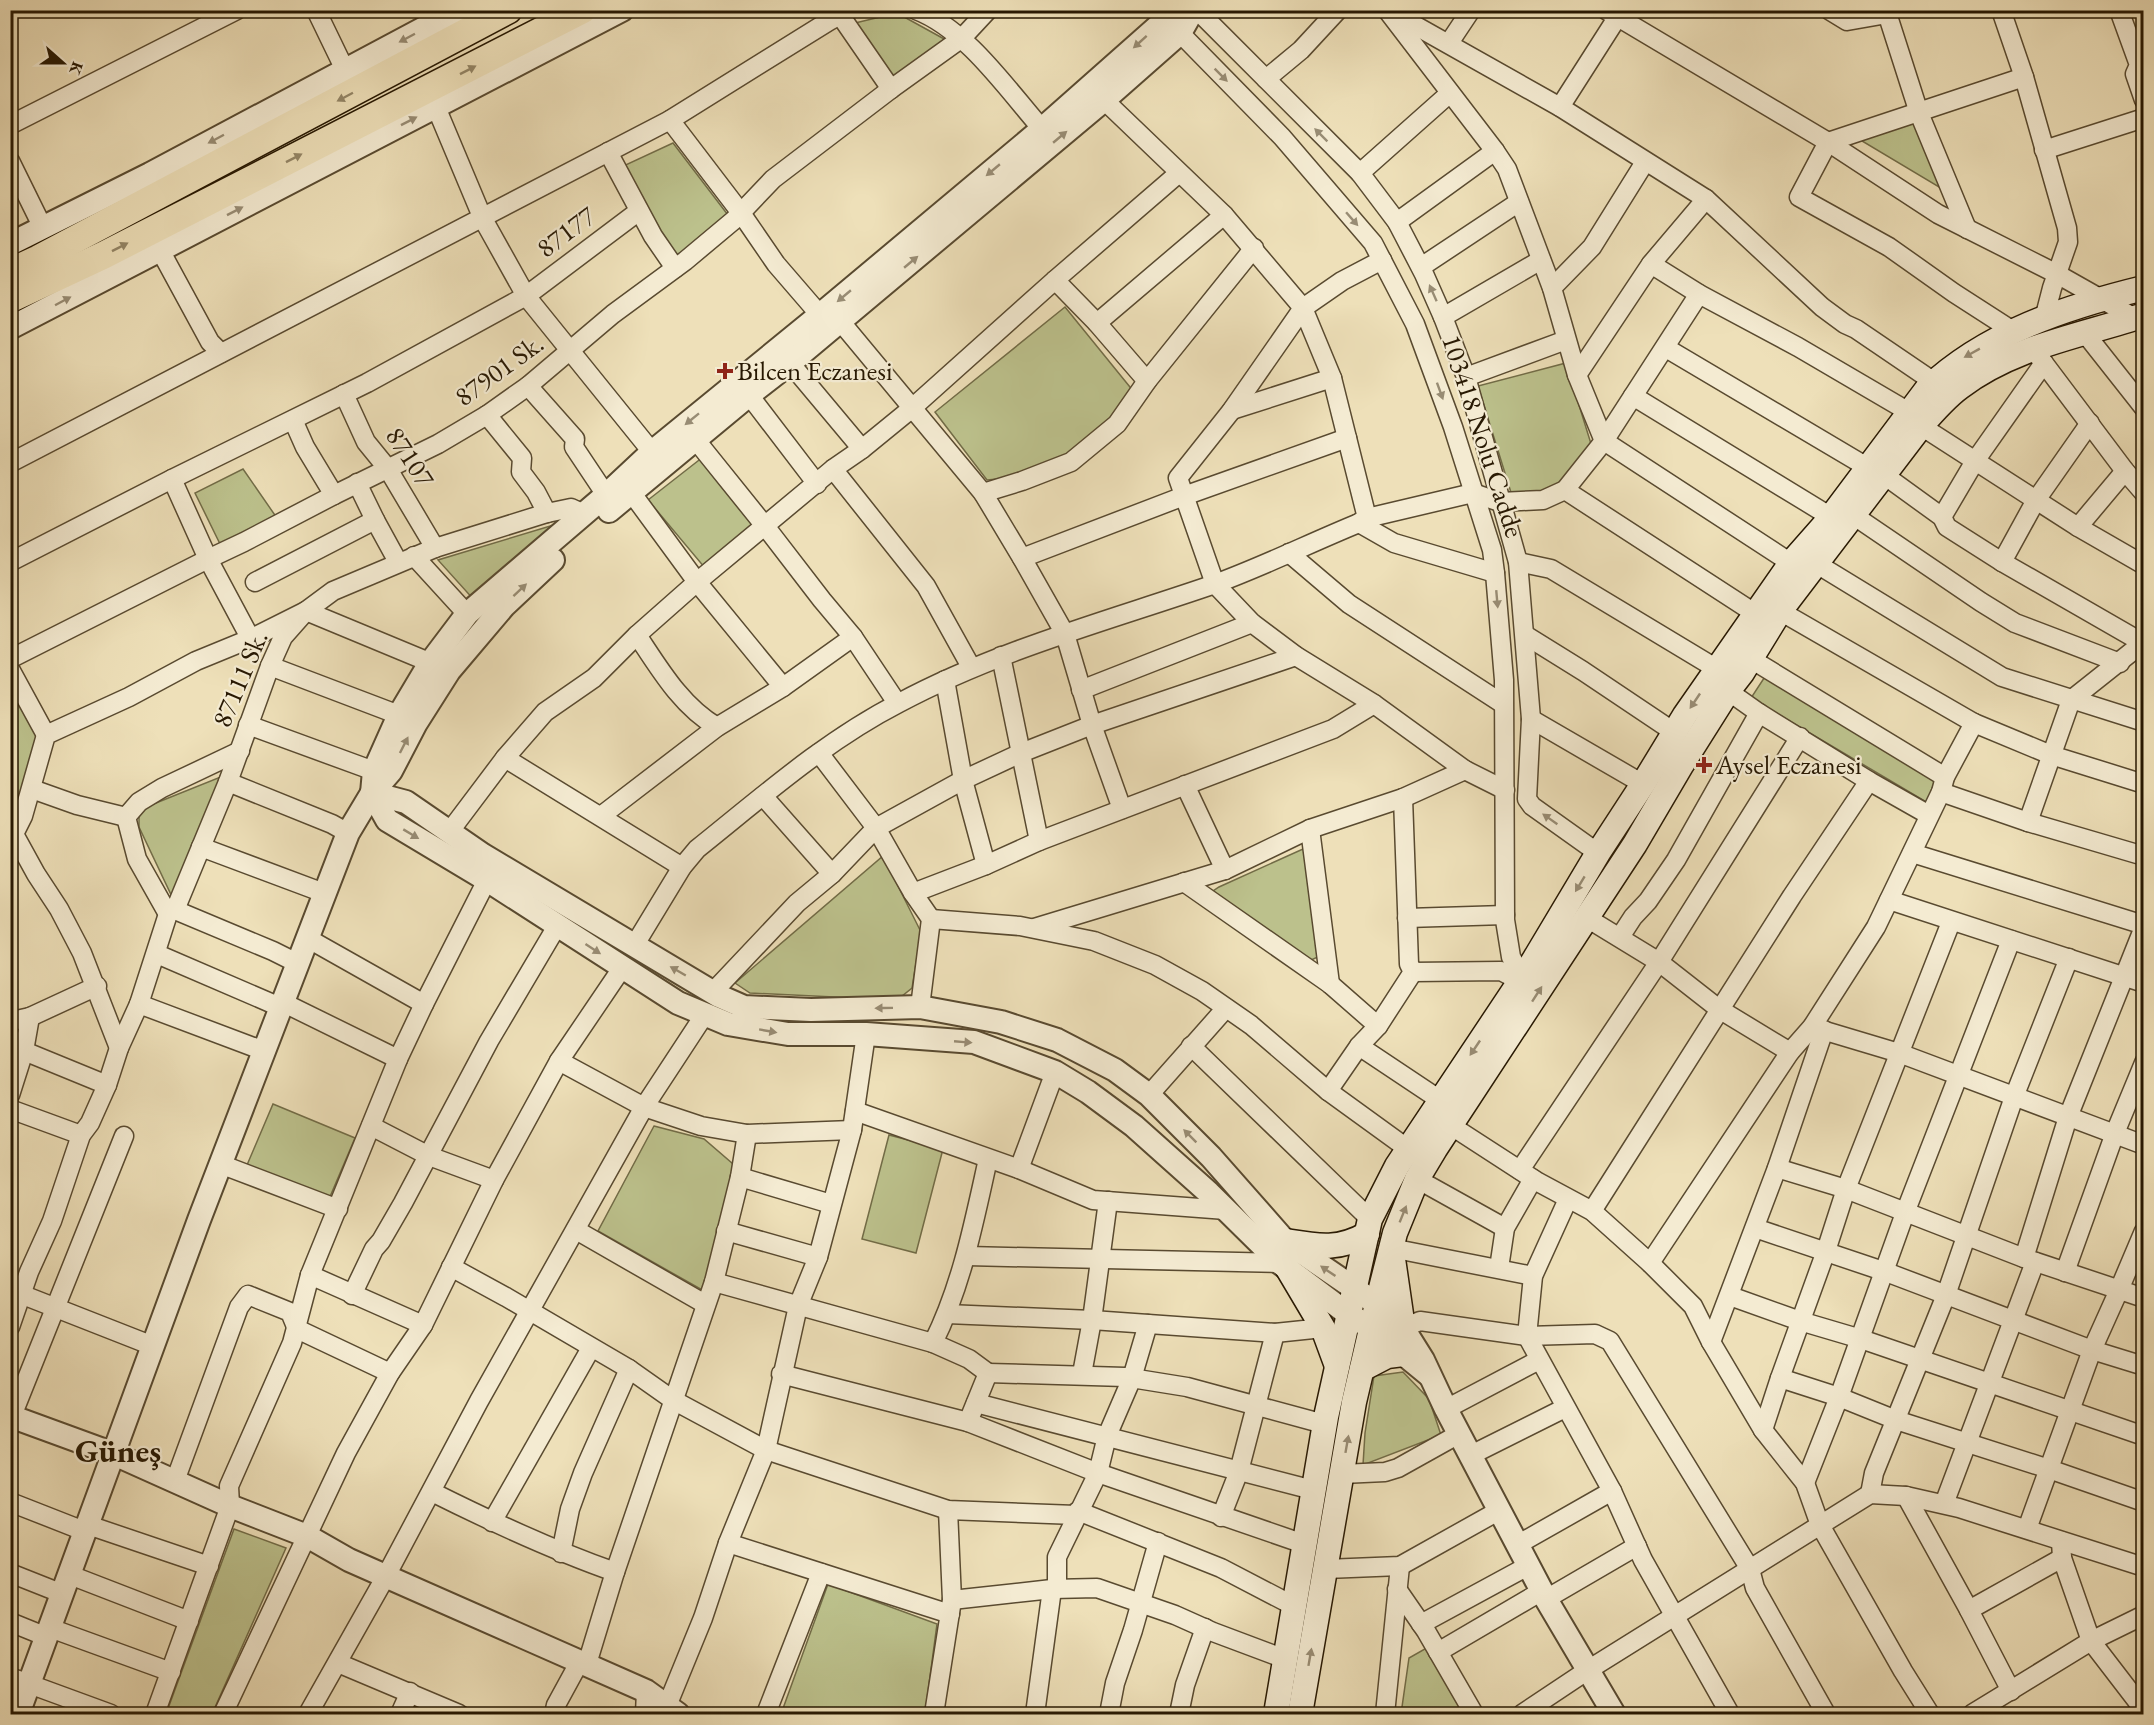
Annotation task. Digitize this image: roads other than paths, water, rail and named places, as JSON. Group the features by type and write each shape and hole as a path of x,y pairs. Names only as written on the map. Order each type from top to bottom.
{"main road":[{"path":"10,272 38,260 508,10"},
{"path":"10,299 104,255 582,10"},
{"path":"1300,1714 1354,1402 1395,1233 1417,1179 1450,1125 1587,918 1728,691 1751,659 1780,611 1817,564 1842,516 1915,419 1934,382 1966,357 2013,331 2100,298 2144,288"},
{"path":"1915,419 1943,402 1961,386 1998,364 2038,356 2084,332 2140,318"},
{"path":"1276,1714 1324,1424 1368,1226 1397,1166 1521,979 1674,732 1791,563 1842,516"},
{"path":"1337,1366 1323,1328 1284,1258 1352,1242 1368,1226"},
{"path":"1391,1248 1404,1328"},
{"path":"1362,1369 1387,1356 1403,1354"}],"street":[{"path":"12,122 237,10"},
{"path":"316,10 345,70"},
{"path":"10,244 150,174 458,10"},
{"path":"10,328 622,10"},
{"path":"916,10 929,15 962,38 1042,129"},
{"name":"87901 Sk.","path":"10,659 438,444 487,415 528,386 613,314 734,220 773,179 962,38 988,10"},
{"path":"18,1714 20,1681 49,1632 281,1004 348,833 373,782 399,715 440,667 568,545 748,395 790,363 830,318 1042,129 1164,22 1188,10"},
{"path":"373,782 391,771 467,614 606,495 652,452 830,318 1104,100 1164,22 1195,10 1360,173 1397,222 1421,267 1466,377 1518,562 1531,719 1527,799 1532,806 1598,853"},
{"path":"1266,78 1301,50 1338,10"},
{"path":"1388,10 1560,106 1706,199 1822,307 1934,382"},
{"path":"1388,10 1495,151 1506,169 1552,288 1577,375 1604,441 1791,563"},
{"path":"1449,43 1471,10"},
{"path":"1829,10 1847,21 1887,12 1919,113 1967,229"},
{"path":"2001,10 2024,77 2067,228 2068,242 2044,319"},
{"path":"2119,10 2139,65 2135,74 2144,100"},
{"path":"10,464 670,120 845,13 891,89"},
{"path":"1560,106 1615,13 1828,142 1938,214 2140,318"},
{"name":"103418 Nolu Cadde","path":"1164,22 1282,137 1373,243 1415,324 1454,427 1492,550 1495,573 1504,680 1505,915 1511,957 1521,979"},
{"path":"2013,331 1889,247 1799,197 1828,142 2024,77"},
{"path":"1360,173 1450,93"},
{"path":"1104,100 1224,215 1303,309 1332,378 1347,438 1363,520 1394,543 1495,573"},
{"path":"436,107 483,219 526,296 652,452"},
{"path":"2044,150 2144,118"},
{"path":"670,120 741,213 776,264 830,318 983,493 1065,634 1092,725 1122,809"},
{"path":"1397,222 1495,151"},
{"path":"608,152 639,211 675,268"},
{"path":"10,161 43,228"},
{"path":"1552,288 1592,247 1645,162"},
{"path":"450,831 505,758 545,712 594,678 637,635 697,582 833,469 862,449 911,409 1054,280 1179,173"},
{"path":"1577,375 1651,264 1706,199"},
{"path":"1421,267 1519,202"},
{"name":"87177","path":"10,562 344,394 526,296 639,211"},
{"path":"1097,323 1224,215"},
{"path":"983,493 1071,462 1117,424 1147,381 1254,248"},
{"path":"160,250 210,342 221,353"},
{"path":"1382,260 1342,281 1303,309 1232,410 1178,478 1215,584 1252,623 1296,656 1374,704 1465,770 1505,790"},
{"path":"1443,317 1541,260"},
{"path":"1651,264 1699,294 1798,347 1915,419 1975,461 2078,527 2144,565"},
{"path":"1054,280 1097,323 1147,381"},
{"path":"634,946 682,867 698,849 819,753 897,704 971,667 1215,584 1363,520 1473,493 1500,502 1543,500 1565,490 1604,441 1699,294"},
{"path":"2084,332 2144,408"},
{"path":"1466,377 1566,340"},
{"path":"1666,348 1876,471 1942,517 1947,527 2002,562 2143,642 2120,663 2071,700 2028,822"},
{"path":"1942,517 2038,356 2144,493"},
{"path":"790,363 862,449"},
{"path":"1232,410 1332,378"},
{"path":"528,386 575,439 574,447 606,495"},
{"name":"87107","path":"344,394 366,442 388,469 435,548"},
{"path":"748,395 817,484"},
{"path":"1633,396 1842,516 2015,622 2120,663"},
{"path":"487,415 522,458 521,472 536,492 547,513"},
{"path":"293,420 305,447 334,495"},
{"path":"2002,562 2036,500 2090,423"},
{"path":"1022,558 1184,496 1347,438"},
{"path":"695,439 810,586 854,637 897,704"},
{"path":"833,469 926,586 971,667"},
{"path":"2078,527 2125,471"},
{"path":"172,479 208,559 252,638"},
{"path":"357,483 375,520 406,559 467,614"},
{"path":"1565,490 1756,614"},
{"path":"631,492 697,582 783,687"},
{"name":"87111 Sk.","path":"11,1325 20,1284 52,1221 81,1135 90,1123 107,1085 172,912 228,782 270,666 283,637 306,611 333,591 406,559 547,513 571,507 584,514"},
{"path":"255,582 375,520"},
{"path":"1289,553 1349,604 1503,704"},
{"path":"1518,562 1551,569 1717,669"},
{"path":"1817,564 2002,677 2144,722"},
{"path":"46,735 129,697 219,650 252,638 306,611 440,667"},
{"path":"1780,611 1974,723 2051,755 2144,784"},
{"path":"1081,690 1252,623"},
{"path":"637,635 672,687 705,720 717,727"},
{"path":"1525,635 1674,732"},
{"path":"601,816 717,727 783,687 854,637"},
{"path":"1000,656 1039,841"},
{"path":"713,992 797,903 832,874 876,828 963,780 1022,753 1092,725 1296,656"},
{"path":"1751,659 1943,784 2028,822 2144,856"},
{"path":"270,666 399,715"},
{"path":"10,669 46,735 23,816 12,835 59,909 82,953 97,986 119,1048"},
{"path":"945,680 963,780 986,865"},
{"path":"1728,691 1759,713 1869,781 1929,815"},
{"path":"913,893 986,865 1039,841 1333,729 1374,704"},
{"path":"1620,937 1676,860 1759,713"},
{"path":"1531,719 1643,784"},
{"path":"1711,1342 1778,1168 1818,1028 1876,927 1974,723"},
{"path":"248,725 373,782 483,855 634,946 713,992 744,1007 811,1010 920,1007 1001,1022 1057,1040 1115,1070 1149,1095 1212,1157 1284,1258"},
{"path":"1499,1268 1505,1228 1527,1174 1800,737"},
{"path":"126,817 139,802 162,788 240,751"},
{"path":"819,753 876,828 913,893 931,919 920,1007"},
{"path":"505,758 682,867"},
{"path":"1033,928 1225,870 1310,829 1403,798 1465,770"},
{"path":"1592,1211 1719,1009 1869,781"},
{"path":"228,782 332,824 348,833"},
{"path":"373,782 387,820 487,880 678,1003 728,1024 788,1034 866,1034 974,1042 1055,1072 1088,1092 1134,1126 1226,1210 1348,1314 1373,1329 1429,1375"},
{"path":"1185,784 1225,870"},
{"path":"32,789 77,805 126,817"},
{"path":"763,796 832,874"},
{"path":"1403,798 1409,964 1413,972"},
{"path":"126,817 137,859 172,912 297,963"},
{"path":"1310,829 1330,984"},
{"path":"201,847 324,893"},
{"path":"1912,853 2144,926 2068,1117 2013,1320 1944,1504"},
{"path":"155,1714 230,1506 229,1486 257,1426 297,1329 310,1275 398,1059 487,880"},
{"path":"1184,882 1330,984 1378,1026"},
{"path":"1889,900 2144,983"},
{"path":"1407,918 1505,915"},
{"path":"1587,918 1659,962 1719,1009 1790,1052"},
{"path":"931,919 1033,928 1094,941 1155,965 1202,991 1251,1025 1328,1091 1408,1149"},
{"path":"1763,1430 1827,1251 1846,1189 1952,922"},
{"path":"352,1294 374,1249 381,1241 429,1156 489,1041 557,926"},
{"path":"307,938 424,1004"},
{"path":"1805,1483 1886,1272 1905,1213 2011,940"},
{"path":"157,954 281,1004 398,1059"},
{"path":"1870,1494 1874,1473 1946,1295 2014,1097 2069,958"},
{"path":"223,1714 346,1453 390,1373 423,1325 494,1180 559,1061 622,968"},
{"path":"1413,972 1501,971 1521,979"},
{"path":"1328,1091 1359,1046 1378,1026 1413,972"},
{"path":"11,1020 30,1017 97,986"},
{"path":"139,1004 264,1051"},
{"path":"1149,1095 1226,1008"},
{"path":"308,1714 644,1107 705,1014"},
{"path":"10,1095 24,1051 30,1017"},
{"path":"1650,1263 1790,1052 1818,1028"},
{"path":"1818,1028 1899,1053 2144,1145"},
{"path":"124,1136 11,1416 114,1454 230,1506 307,1536 349,1560 646,1691 673,1710 728,1543 766,1450 781,1374 798,1306 818,1257 852,1131 866,1034"},
{"path":"1191,1046 1368,1226"},
{"path":"1359,1046 1440,1100"},
{"path":"24,1051 107,1085"},
{"path":"559,1061 644,1107 701,1126 747,1134 852,1131"},
{"path":"2064,1272 2115,1133 2144,1064"},
{"path":"1019,1170 1055,1072"},
{"path":"10,1109 81,1135"},
{"path":"855,1111 1019,1170 1092,1200 1226,1210"},
{"path":"1450,1125 1527,1174 1592,1211 1693,1305 1711,1342 1763,1430 1805,1483 1820,1526 1930,1714"},
{"path":"371,1126 429,1156 494,1180"},
{"path":"554,1714 556,1705 583,1663 714,1282 740,1177 747,1134"},
{"path":"933,1343 947,1314 967,1257 988,1159"},
{"path":"220,1164 338,1209"},
{"path":"1778,1168 1846,1189 2029,1260 2144,1298"},
{"path":"740,1177 831,1204"},
{"path":"1417,1179 1505,1228"},
{"path":"1568,1198 1533,1276 1527,1336 1612,1491 1636,1546 1730,1714"},
{"path":"1082,1374 1092,1320 1108,1201"},
{"path":"1755,1228 1827,1251 2092,1350 2144,1366"},
{"path":"576,1230 705,1304"},
{"path":"726,1231 818,1257"},
{"path":"2027,1529 2068,1411 2144,1231"},
{"path":"1391,1248 1533,1276"},
{"path":"967,1257 1284,1258 1354,1289 1377,1304 1404,1328 1528,1566 1614,1714"},
{"path":"451,1268 506,1297 629,1370 673,1400 766,1450 948,1510 1077,1513 1158,1542 1221,1568 1294,1606"},
{"path":"310,1275 423,1325"},
{"path":"714,1282 933,1343 969,1359 988,1373 1082,1374 1132,1378 1187,1387 1324,1424"},
{"path":"20,1284 56,1307 153,1346"},
{"path":"175,1481 239,1307 248,1295 290,1312 297,1329 390,1373"},
{"path":"1730,1296 1800,1322 1861,1339 2144,1436"},
{"path":"947,1314 1092,1320 1275,1333 1323,1328"},
{"path":"1404,1328 1420,1322 1527,1336 1595,1334 1610,1341 1750,1569 1755,1588 1826,1714"},
{"path":"1035,1714 1057,1557 1098,1473 1107,1436 1132,1378 1149,1324"},
{"path":"1221,1517 1239,1471 1275,1333"},
{"path":"492,1522 591,1348"},
{"path":"1446,1409 1539,1360"},
{"path":"561,1553 570,1509 629,1370"},
{"path":"968,1422 988,1373"},
{"path":"781,1374 968,1422 983,1430 1098,1473 1304,1544"},
{"path":"1780,1378 1839,1397 1896,1420 2144,1502"},
{"path":"976,1403 1313,1490"},
{"path":"1471,1455 1565,1408"},
{"path":"1342,1474 1385,1472 1398,1468 1459,1434"},
{"path":"1517,1545 1612,1491"},
{"path":"432,1492 561,1553 615,1572"},
{"path":"1522,1714 1588,1670 1870,1494 1906,1496 1944,1504 2027,1529 2061,1550 2144,1567"},
{"path":"1906,1496 2011,1691"},
{"path":"10,1502 209,1566"},
{"path":"934,1714 951,1607 948,1510"},
{"path":"1326,1569 1400,1566 1500,1510"},
{"path":"1109,1714 1114,1683 1141,1604 1158,1542"},
{"path":"728,1543 820,1573 951,1607 1054,1589 1097,1588 1175,1615 1285,1659"},
{"path":"1438,1652 1636,1546"},
{"path":"1969,1610 2061,1550"},
{"path":"2061,1550 2091,1641 2144,1710"},
{"path":"1385,1714 1400,1566"},
{"path":"1421,1624 1528,1566"},
{"path":"10,1573 66,1585 189,1621"},
{"path":"766,1714 820,1573"},
{"path":"1397,1589 1421,1624 1474,1714"},
{"path":"1972,1714 2091,1641 2144,1615"},
{"path":"10,1622 49,1632 171,1672"},
{"path":"1179,1714 1185,1685 1205,1628"},
{"path":"338,1663 459,1714"},
{"path":"20,1681 111,1714"},
{"path":"645,1714 646,1691"},
{"path":"400,1714 410,1692"},
{"path":"408,1714 410,1692"}],"place":[{"name":"Bilcen Eczanesi","path":"725,371"},
{"name":"Aysel Eczanesi","path":"1704,765"}],"district":[{"name":"Güneş","path":"118,1450"}]}
